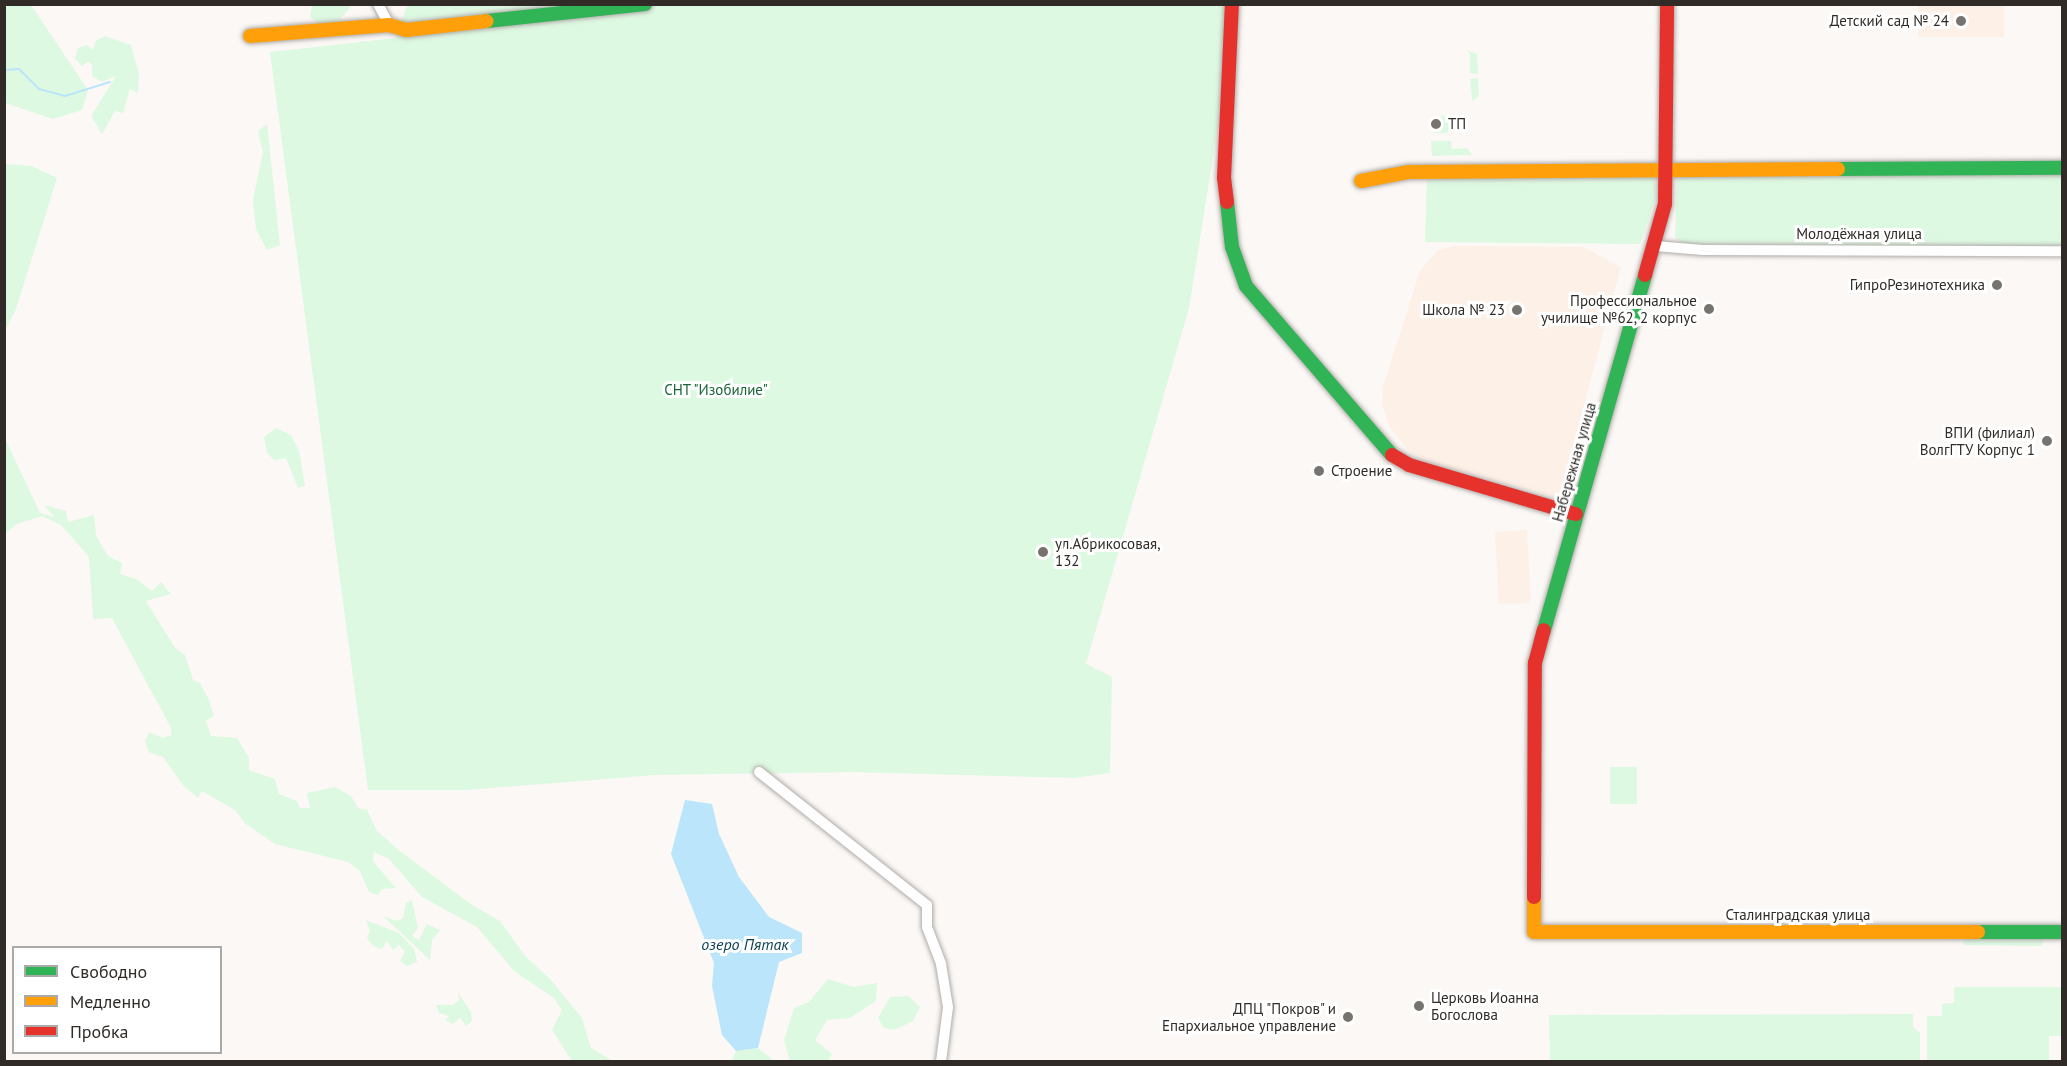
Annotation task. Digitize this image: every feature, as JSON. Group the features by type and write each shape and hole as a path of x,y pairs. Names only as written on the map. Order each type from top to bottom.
{"street":[{"path":"378,4 389,25"},
{"path":"250,36 389,25 406,30 645,4"},
{"path":"1232,4 1224,178 1232,247 1246,286 1390,455 1408,465 1576,514"},
{"name":"Набережная улица","path":"1534,932 1535,663 1665,204 1668,170 1668,4"},
{"path":"1361,181 1409,172 2062,168"},
{"name":"Молодёжная улица","path":"1654,246 1703,250 2062,251"},
{"path":"759,772 927,905 927,927 941,964 948,1007 941,1062"},
{"name":"Сталинградская улица","path":"1534,932 2062,932"}],"shaded area":[{"name":"Детский сад № 24","path":"1918,5 2004,5 2004,37 1918,37"},
{"path":"1455,246 1583,247 1621,267 1559,498 1427,462 1412,455 1389,426 1382,404 1383,387 1420,271 1438,250"},
{"path":"1527,530 1531,603 1499,605 1495,532"}],"green space":[{"path":"5,4 31,5 88,90 82,110 53,119 5,103"},
{"path":"312,5 350,5 335,25 322,27 310,17"},
{"name":"СНТ \"Изобилие\"","path":"407,5 1237,5 1189,308 1086,664 1112,677 1110,773 1074,778 854,772 655,775 466,790 368,790 270,52 396,38"},
{"path":"105,36 131,45 139,74 138,93 130,89 123,113 115,111 102,134 91,116 116,76 102,82 92,76 92,65 88,62 82,66 75,59 78,48 87,45 93,50 96,41"},
{"path":"1466,50 1477,54 1478,74 1470,73 1470,54"},
{"path":"1478,78 1479,96 1472,101 1470,79"},
{"path":"1441,115 1453,117 1452,130 1446,133 1429,133 1442,131"},
{"path":"267,124 280,245 267,250 256,229 253,200 263,152 258,131"},
{"path":"1431,141 1451,141 1452,149 1467,148 1472,155 1432,156"},
{"path":"5,164 32,166 57,178 16,309 5,331"},
{"path":"2062,170 2062,247 1685,246 1675,237 1677,180 1686,173"},
{"path":"1655,175 1656,197 1640,244 1425,242 1427,177"},
{"path":"276,428 291,435 299,451 305,486 298,488 286,458 274,460 267,452 264,437"},
{"path":"4,436 40,513 54,517 44,505 66,511 68,522 94,515 96,536 108,556 122,563 120,574 136,579 152,591 161,582 171,594 146,601 175,648 185,655 193,680 200,683 209,700 214,716 206,721 211,736 237,738 249,758 249,770 275,779 279,794 297,801 300,808 310,808 307,793 335,787 351,796 358,808 367,810 377,831 401,852 472,905 500,921 525,956 549,978 582,1018 591,1048 613,1061 572,1061 552,1030 562,1010 554,998 514,971 477,927 422,897 389,859 374,852 373,861 396,888 382,889 378,895 369,892 360,871 348,862 275,844 246,824 235,810 202,791 198,798 183,785 163,757 149,752 145,741 149,732 163,738 171,735 171,728 112,618 93,619 89,557 61,525 42,516 17,524 5,534"},
{"path":"1610,767 1637,767 1637,804 1610,804"},
{"path":"412,900 418,928 412,936 419,940 427,924 440,930 432,940 430,960 383,916 396,921 403,918 406,903"},
{"path":"366,920 399,933 414,949 417,962 407,966 400,961 405,952 399,945 393,950 387,941 382,949 373,946 367,938 370,931"},
{"path":"1962,938 2043,939 2044,941 2041,946 1964,945"},
{"path":"828,979 853,987 877,983 876,1001 850,1018 827,1020 815,1040 832,1054 828,1061 790,1061 784,1040 794,1008 809,1002"},
{"path":"1954,987 2062,987 2062,1036 2049,1036 2049,1061 1927,1061 1927,1016 1942,1016 1942,1004 1954,1003"},
{"path":"458,993 471,1012 472,1021 466,1026 460,1018 453,1024 445,1020 449,1016 439,1013 436,1005 453,1005 459,1000"},
{"path":"908,996 920,1007 913,1021 894,1030 884,1028 878,1018 890,997"},
{"path":"1913,1014 1913,1027 1920,1033 1920,1061 1550,1061 1549,1015"},
{"path":"758,1048 774,1061 731,1062 736,1051"}],"water":[{"name":"озеро Пятак","path":"685,800 712,804 719,834 739,877 769,917 802,933 802,953 779,962 758,1048 736,1051 722,1035 712,986 714,963 671,854"}],"waterway":[{"path":"4,70 19,69 39,89 65,96 110,82"}],"traffic: fast":[{"path":"487,21 645,4"},
{"path":"1838,169 2062,168"},
{"path":"1227,202 1232,247 1246,286 1392,455"},
{"path":"1544,630 1645,275"},
{"path":"1978,932 2062,932"}],"traffic: slow":[{"path":"250,36 389,25 406,30 487,21"},
{"path":"1361,181 1409,172 1838,169"},
{"path":"1534,897 1534,932 1978,932"}],"traffic: jam":[{"path":"1227,202 1224,178 1232,4"},
{"path":"1645,275 1665,204 1667,4"},
{"path":"1392,455 1409,465 1576,514"},
{"path":"1534,897 1535,663 1544,630"}],"place":[{"name":"Детский сад № 24","path":"1961,21"},
{"name":"ТП","path":"1436,124"},
{"name":"ГипроРезинотехника","path":"1997,285"},
{"name":"Профессиональное училище №62, 2 корпус","path":"1709,309"},
{"name":"Школа № 23","path":"1517,310"},
{"name":"ВПИ (филиал) ВолгГТУ Корпус 1","path":"2047,441"},
{"name":"Строение","path":"1319,471"},
{"name":"ул.Абрикосовая, 132","path":"1043,552"},
{"name":"Церковь Иоанна Богослова","path":"1419,1006"},
{"name":"ДПЦ \"Покров\" и Епархиальное управление","path":"1348,1017"}]}
